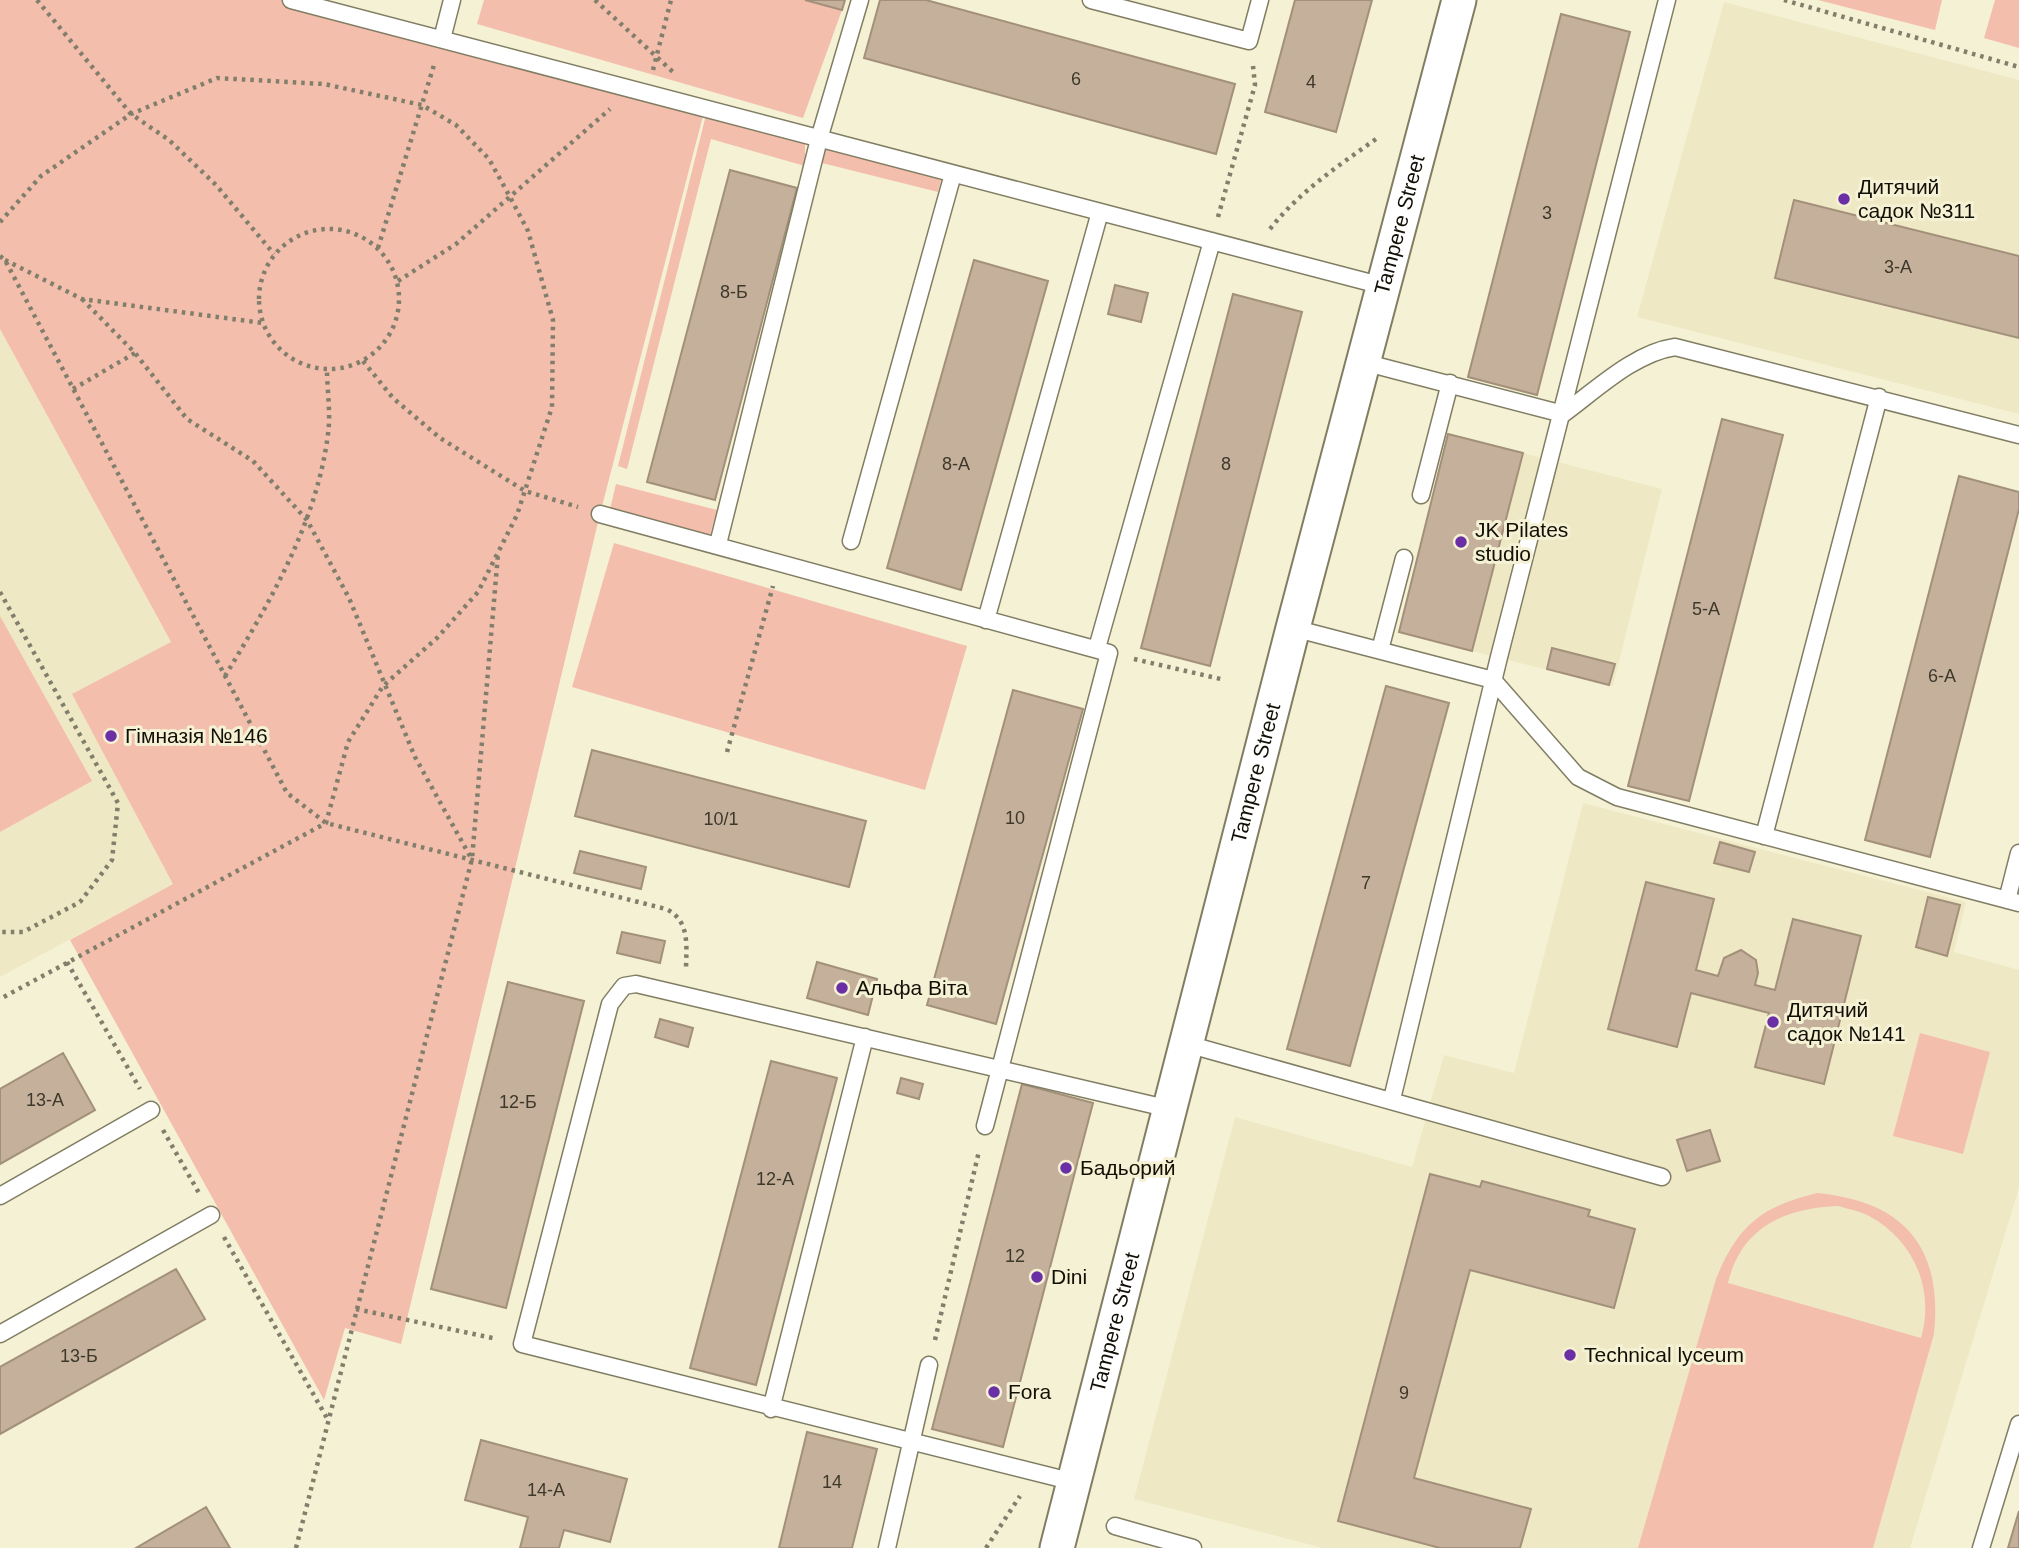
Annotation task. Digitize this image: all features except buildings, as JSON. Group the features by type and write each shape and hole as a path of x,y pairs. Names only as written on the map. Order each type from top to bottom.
{"street":[{"name":"Tampere Street","path":"1057,1548 1293,628 1459,0"}],"lane":[{"path":"291,0 1383,286"},
{"path":"442,39 452,0"},
{"path":"718,544 819,139 860,0"},
{"path":"1091,0 1249,41 1260,0"},
{"path":"1392,1099 1493,680 1667,0"},
{"path":"851,541 953,174"},
{"path":"986,620 1100,212"},
{"path":"985,1126 1103,651 1212,241"},
{"path":"1563,414 1644,357 1659,349 1675,346 2019,435"},
{"path":"1363,362 1563,414"},
{"path":"1422,495 1450,383"},
{"path":"1764,836 1879,397"},
{"path":"600,514 1103,651"},
{"path":"1380,650 1404,558"},
{"path":"1293,628 1493,680 1561,761 1597,789 2013,902 2019,853"},
{"path":"1074,1482 771,1409 522,1344 610,1004 624,986 636,984 1170,1109"},
{"path":"771,1409 866,1038"},
{"path":"1187,1044 1392,1099 1662,1177"},
{"path":"0,1196 151,1110"},
{"path":"0,1334 211,1215"},
{"path":"887,1548 929,1365"},
{"path":"1981,1548 2019,1424"},
{"path":"1115,1525 1193,1548"}],"path":[{"path":"37,0 131,114 169,140 216,186 274,254"},
{"path":"596,0 677,75"},
{"path":"398,281 456,244 639,92 657,57 671,0"},
{"path":"1784,0 2019,67"},
{"path":"378,248 442,39"},
{"path":"1212,241 1255,85 1249,41"},
{"path":"0,222 41,176 131,114 217,78 324,84 422,105 456,125 489,159 528,231 553,320 552,407 517,515 478,592 437,638 383,686 348,742 326,823 0,999"},
{"path":"1253,252 1285,211 1320,179 1376,139"},
{"path":"336,228 359,234 378,248 390,263 398,281 400,304 394,327 382,346 363,361 345,368 306,366 288,356 273,341 263,323 258,300 262,275 274,254 291,239 313,230 336,228"},
{"path":"3,258 82,299 135,353 187,419 253,461 307,520 349,598 383,686 415,757 472,859"},
{"path":"3,258 287,793 326,823 666,909 678,915 685,934 687,996"},
{"path":"82,299 263,323"},
{"path":"74,388 135,353"},
{"path":"363,361 393,398 440,438 525,491 600,514"},
{"path":"225,676 267,608 307,520 328,434 327,369"},
{"path":"296,1548 472,859 499,550"},
{"path":"727,752 780,562"},
{"path":"0,592 118,803 112,860 80,902 23,932 0,932"},
{"path":"1103,651 1225,680"},
{"path":"929,1365 985,1126"},
{"path":"356,1309 522,1344"},
{"path":"986,1548 1020,1495"}],"shaded area":[{"path":"0,0 296,0 705,108 600,514 401,1344 345,1328 324,1400 70,940 173,884 72,694 171,642 0,329"},
{"path":"484,0 805,0 842,10 803,118 477,24"},
{"path":"1818,0 1942,0 1935,30"},
{"path":"1995,0 2019,0 2019,48 1984,38"},
{"name":"Дитячий садок №311","path":"1724,2 2019,80 2019,414 1637,317"},
{"path":"706,115 805,144 805,166 711,139 627,469 618,466"},
{"path":"822,145 942,176 938,192 818,162"},
{"name":"Гімназія №146","path":"0,329 273,830 0,977"},
{"path":"1523,453 1662,489 1613,686 1472,651"},
{"path":"616,484 717,510 710,535 610,509"},
{"path":"614,543 967,646 925,790 572,687"},
{"path":"0,616 92,781 0,832"},
{"name":"Technical lyceum","path":"1583,803 1966,902 1954,952 2019,970 2019,1188 1910,1548 1323,1548 1134,1499 1235,1117 1412,1167 1444,1055 1514,1073"},
{"path":"1920,1033 1990,1052 1963,1154 1893,1136"},
{"path":"1817,1193 1847,1198 1873,1206 1895,1218 1912,1234 1924,1253 1932,1276 1934,1334 1873,1548 1638,1548 1716,1279 1724,1260 1754,1221 1766,1212 1797,1198","holes":["1838,1206 1865,1214 1885,1226 1909,1252 1923,1285 1925,1320 1921,1338 1728,1283 1743,1248 1768,1224 1800,1211"]}],"place":[{"name":"Дитячий садок №311","path":"1844,199"},
{"name":"JK Pilates studio","path":"1461,542"},
{"name":"Гімназія №146","path":"111,736"},
{"name":"Альфа Віта","path":"842,988"},
{"name":"Дитячий садок №141","path":"1773,1022"},
{"name":"Бадьорий","path":"1066,1168"},
{"name":"Dini","path":"1037,1277"},
{"name":"Technical lyceum","path":"1570,1355"},
{"name":"Fora","path":"994,1392"}]}
